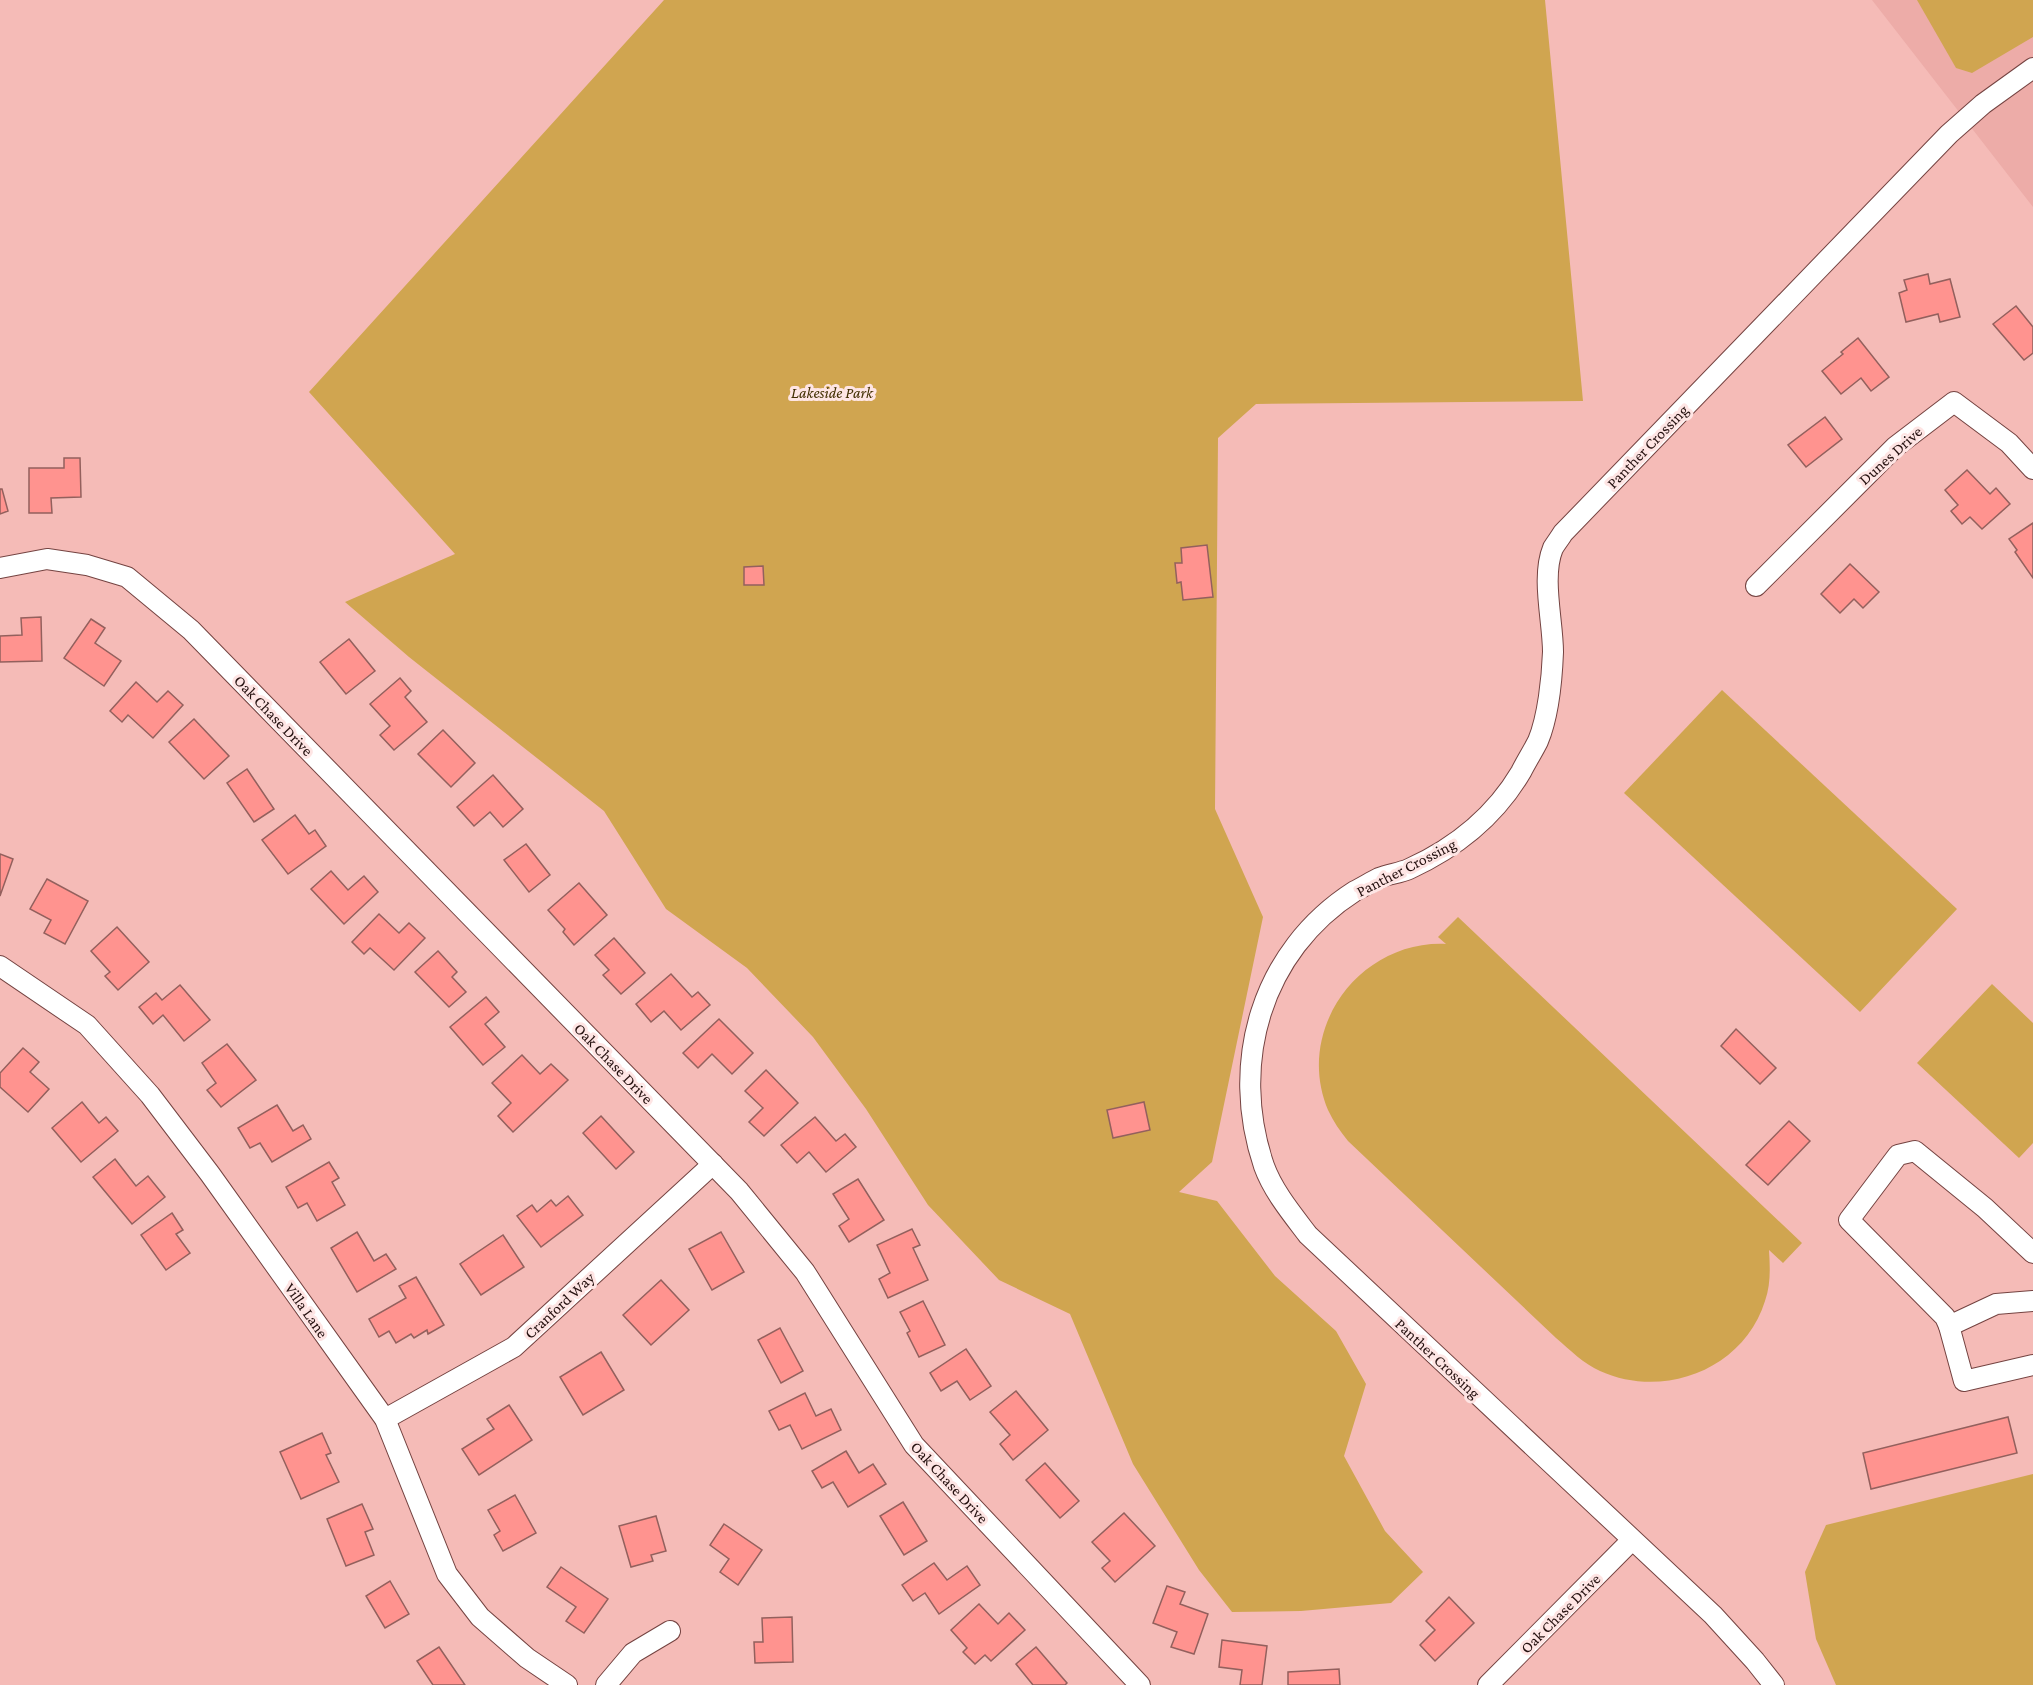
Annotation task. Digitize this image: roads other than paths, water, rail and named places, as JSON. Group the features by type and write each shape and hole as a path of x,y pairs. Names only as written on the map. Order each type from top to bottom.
{"street":[{"name":"Panther Crossing","path":"1774,1685 1755,1660 1713,1615 1316,1243 1285,1204 1265,1168 1255,1131 1250,1097 1250,1063 1255,1031 1278,974 1293,949 1310,930 1355,892 1379,878 1408,870 1470,832 1497,806 1519,775 1539,739 1549,694 1553,649 1548,590 1550,566 1553,548 1563,533 1949,134 1983,104 2033,68"},
{"name":"Dunes Drive","path":"1756,586 1895,447 1954,402 2009,443 2033,469"},
{"name":"Oak Chase Drive","path":"0,568 47,559 87,565 127,577 191,630 713,1164 766,1222 805,1272 914,1445 1140,1685"},
{"name":"Villa Lane","path":"0,966 87,1025 150,1095 217,1183 385,1419 447,1574 480,1617 527,1658 567,1685"},
{"path":"2033,1253 1985,1208 1915,1151 1898,1155 1849,1220 1945,1317 1964,1381 2033,1365"},
{"name":"Cranford Way","path":"385,1419 514,1347 713,1164"},
{"path":"1949,1326 1996,1304 2033,1301"},
{"name":"Oak Chase Drive","path":"1488,1685 1632,1540"},
{"path":"606,1685 633,1653 670,1631"}],"park label":[{"name":"Lakeside Park","path":"832,392"}]}
